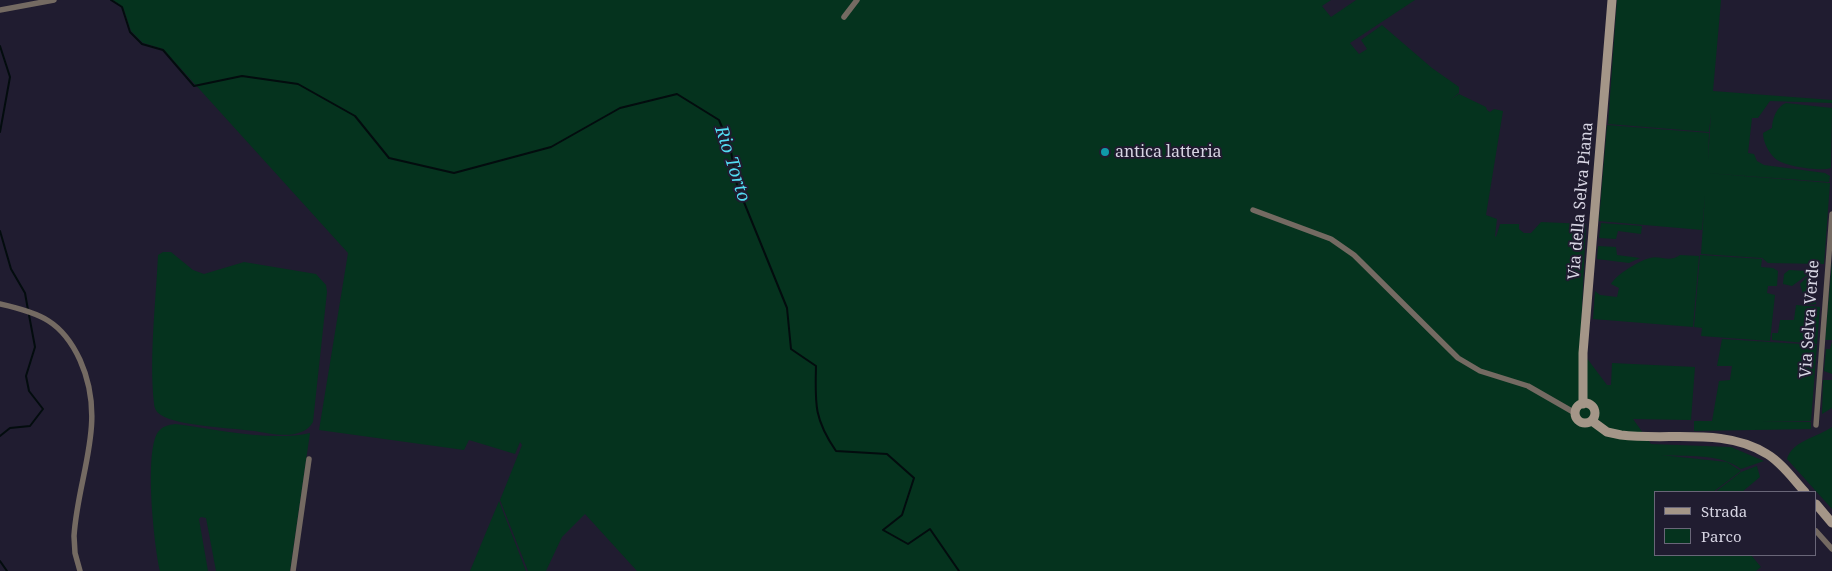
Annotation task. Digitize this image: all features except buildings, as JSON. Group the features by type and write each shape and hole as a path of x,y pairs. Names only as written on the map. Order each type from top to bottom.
{"street":[{"path":"0,10 54,0"},
{"path":"844,17 857,0"},
{"name":"Via della Selva Piana","path":"1583,404 1583,353 1612,0"},
{"path":"1253,210 1339,244 1354,255 1458,358 1476,369 1532,389 1575,414 1580,422 1592,421 1595,415 1594,409 1589,405 1583,404 1577,407 1575,414"},
{"name":"Via Selva Verde","path":"1816,425 1832,214"},
{"path":"0,304 35,313 58,327 71,342 84,369 92,399 91,438 74,536 75,553 80,571"},
{"path":"1592,421 1607,432 1620,435 1720,438 1744,444 1773,458 1804,491"},
{"path":"294,571 309,459"},
{"path":"1817,505 1832,523"},
{"path":"1817,532 1832,549"}],"green space":[{"path":"113,0 1331,0 1322,6 1331,17 1356,0 1415,0 1350,43 1359,54 1367,49 1361,40 1382,25 1432,68 1459,87 1459,93 1450,100 1459,94 1486,107 1490,112 1494,109 1503,111 1486,215 1497,219 1495,236 1500,224 1519,224 1519,229 1524,233 1531,233 1541,222 1586,224 1580,349 1607,385 1611,385 1612,363 1695,367 1691,420 1633,419 1651,444 1731,447 1764,461 1741,469 1733,464 1723,460 1713,458 1661,455 1727,462 1741,471 1714,491 1654,491 1654,556 1752,556 1761,567 1756,571 637,571 585,514 562,537 546,571 528,571 500,500 522,445 520,442 515,454 469,440 464,450 319,430 348,253 163,49 143,43 131,31 123,7"},
{"path":"1617,0 1721,0 1713,91 1832,100 1832,103 1770,101 1758,118 1752,118 1748,153 1754,154 1757,161 1764,165 1825,173 1830,176 1829,182 1706,173 1830,183 1824,264 1768,263 1762,258 1701,254 1705,195 1702,230 1599,221 1607,125 1709,133 1708,160 1711,113 1709,132 1608,124"},
{"path":"1786,103 1832,108 1831,168 1811,169 1788,164 1777,160 1769,151 1763,133 1772,128 1776,113"},
{"path":"1601,223 1642,226 1641,234 1618,231 1616,239 1599,238"},
{"path":"1598,246 1616,247 1617,255 1640,258 1629,263 1597,259"},
{"path":"163,252 171,252 193,270 204,274 244,262 316,274 326,285 327,292 313,422 308,428 302,432 286,435 179,422 157,412 154,405 153,348 158,255"},
{"path":"1680,255 1699,256 1693,327 1593,319 1595,291 1600,295 1617,297 1619,288 1611,284 1628,269 1650,258 1668,259"},
{"path":"1700,255 1762,259 1761,267 1773,268 1778,271 1777,286 1768,286 1767,293 1775,295 1770,341 1701,336 1702,328 1694,327"},
{"path":"1832,261 1832,340 1825,340"},
{"path":"1789,270 1807,271 1807,275 1792,286 1783,284 1784,274"},
{"path":"1808,276 1811,277 1814,285 1808,293 1816,298 1816,304 1803,305 1804,297 1800,284"},
{"path":"1796,305 1820,307 1817,344 1772,340 1772,333 1778,333 1780,320 1794,320"},
{"path":"1722,339 1817,345 1811,421 1761,421 1811,422 1811,429 1694,431 1694,421 1712,421 1719,381 1730,380 1732,366 1717,366"},
{"path":"1832,342 1832,374 1824,371 1826,349 1830,349"},
{"path":"1823,380 1832,380 1832,408 1822,414"},
{"path":"175,424 261,435 278,436 310,433 290,571 216,571 206,518 201,517 199,519 208,571 160,571 153,521 152,458 158,432 166,426"},
{"path":"1832,427 1832,509 1787,459 1794,448"},
{"path":"1757,466 1760,477 1743,491 1716,491 1741,472"},
{"path":"499,501 526,571 470,571"}],"waterway":[{"name":"Rio Torto","path":"111,0 122,7 130,32 142,44 163,50 194,86 242,76 298,84 355,116 389,158 454,173 551,147 620,108 677,94 719,120 730,146 737,185 787,308 791,349 816,366 817,411 823,430 836,451 887,454 914,478 902,515 883,530 908,544 930,529 959,571"},
{"path":"0,46 10,77 0,132"},
{"path":"0,231 11,269 25,293 28,310"},
{"path":"0,436 10,428 30,426 43,409 29,391 26,376 35,347 29,315"},
{"path":"0,561 7,571"}],"place":[{"name":"antica latteria","path":"1105,152"}]}
